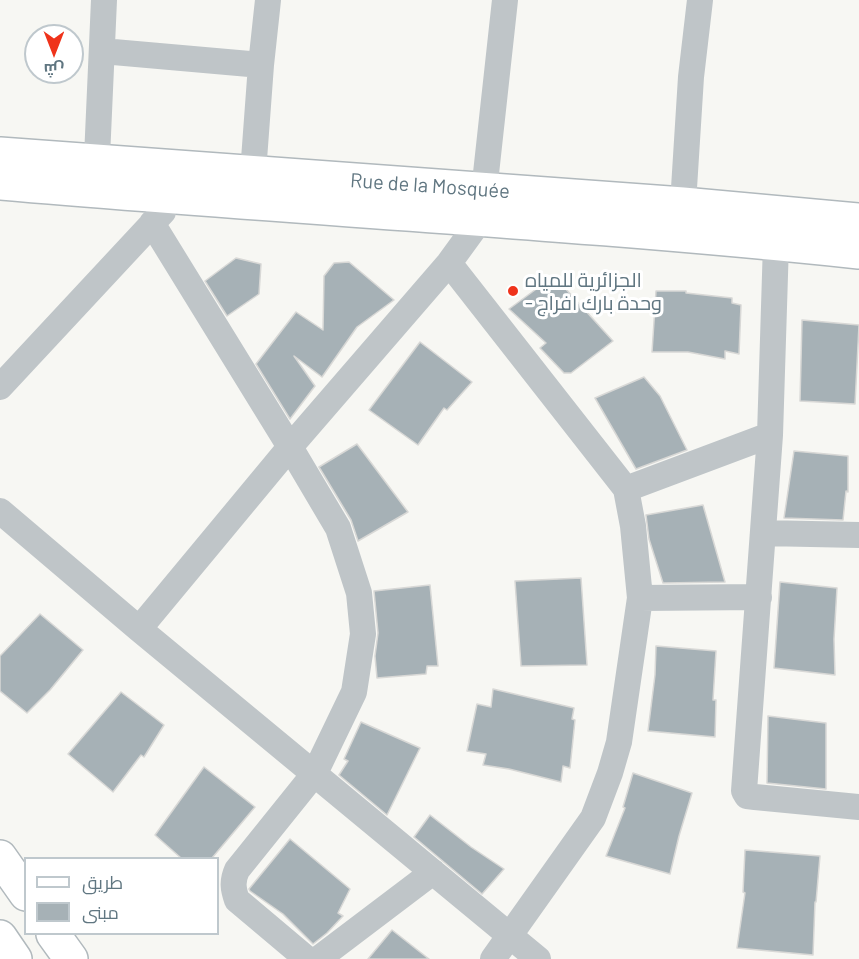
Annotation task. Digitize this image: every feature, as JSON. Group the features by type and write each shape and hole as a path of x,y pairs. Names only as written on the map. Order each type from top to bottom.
{"main road":[{"name":"Rue de la Mosquée","path":"0,154 96,177 253,173 483,204 683,204 859,220"},
{"path":"0,183 96,177 178,198 483,204 859,252"},
{"path":"0,857 24,891"},
{"path":"54,935 71,959"},
{"path":"0,937 15,959"}],"street":[{"path":"96,177 104,0"},
{"path":"253,173 268,0"},
{"path":"139,629 290,447 449,263 483,204 505,0"},
{"path":"683,204 691,77 700,0"},
{"path":"102,51 261,65"},
{"path":"0,387 178,198"},
{"path":"152,223 338,528 358,593 363,634 354,692 315,773 237,870 234,878 233,890 237,900 307,959"},
{"path":"776,243 770,435 744,791 747,795 755,797 859,807"},
{"path":"449,263 626,489 633,526 640,598 619,742 593,818 493,959"},
{"path":"626,489 770,435"},
{"path":"0,511 538,959"},
{"path":"763,533 859,535"},
{"path":"640,598 759,597"},
{"path":"318,959 433,872"}],"building":[{"path":"236,258 261,264 259,294 227,316 205,281"},
{"path":"349,262 394,300 357,327 322,377 294,356 315,386 290,419 256,364 296,312 323,330 324,276 334,263"},
{"path":"554,276 613,341 571,373 564,373 540,348 546,343 509,309"},
{"path":"656,291 686,291 686,293 732,298 732,303 741,305 739,354 725,351 725,359 688,352 652,352"},
{"path":"802,320 859,325 855,404 800,401"},
{"path":"420,342 472,382 447,410 444,408 418,445 369,410"},
{"path":"644,377 660,396 687,450 636,469 595,398"},
{"path":"357,444 408,512 358,541 351,520 319,467"},
{"path":"794,451 848,456 848,492 846,491 843,520 784,518"},
{"path":"703,505 725,582 663,583 649,539 646,515"},
{"path":"581,578 587,665 521,666 515,581"},
{"path":"780,582 837,588 834,639 835,675 774,668"},
{"path":"430,585 438,666 427,666 426,674 377,678 375,656 378,633 374,591"},
{"path":"40,614 83,650 50,690 27,713 0,691 0,656"},
{"path":"656,646 716,651 713,700 716,700 715,737 648,731"},
{"path":"493,689 574,708 570,768 563,766 561,782 483,765 486,754 467,751 477,704 491,707"},
{"path":"121,692 164,725 144,757 141,755 113,792 68,754"},
{"path":"768,716 826,723 826,789 767,783"},
{"path":"361,722 420,748 387,815 339,775 348,761 344,759"},
{"path":"204,767 255,807 213,857 180,857 155,835"},
{"path":"633,773 692,793 670,874 606,856 625,808 623,807"},
{"path":"430,815 504,869 482,894 414,837"},
{"path":"290,839 350,889 338,913 343,916 313,944 283,914 249,889"},
{"path":"745,850 820,856 813,955 737,948 745,893 743,892"},
{"path":"392,930 429,959 368,959"}],"place":[{"name":"الجزائرية للمياه - وحدة بارك افراج","path":"513,291"}]}
